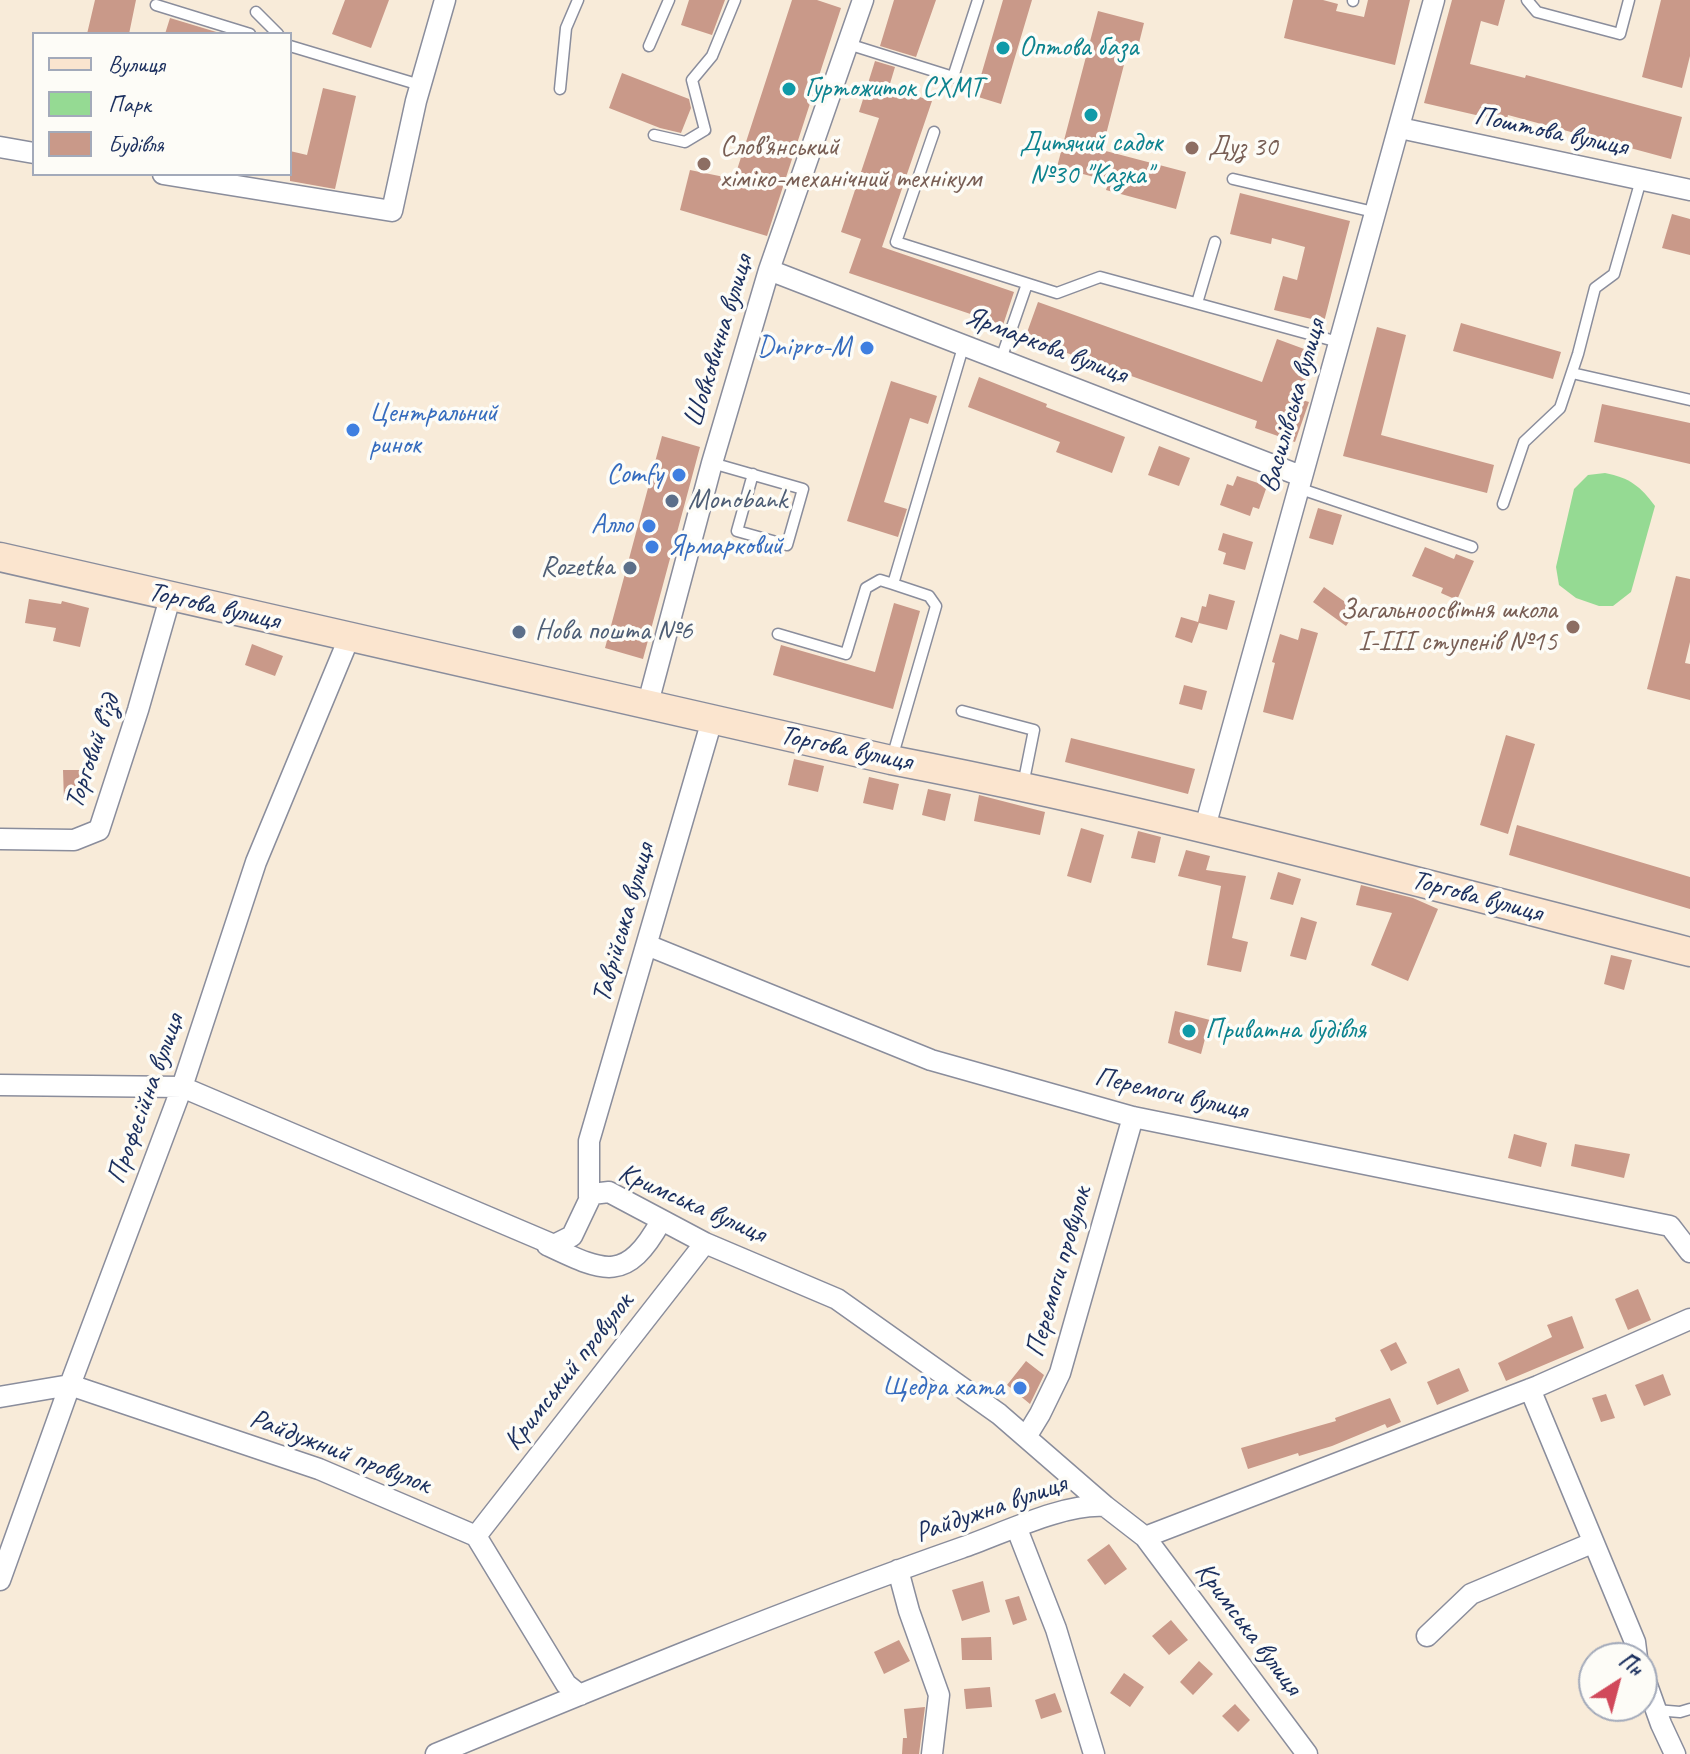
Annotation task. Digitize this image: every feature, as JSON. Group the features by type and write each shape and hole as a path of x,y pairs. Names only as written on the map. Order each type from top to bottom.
{"street":[{"path":"187,176 392,211 420,85 445,0"},
{"name":"Шовковична вулиця","path":"648,703 712,463 769,270 863,0"},
{"name":"Василівська вулиця","path":"1205,827 1299,482 1378,213 1434,0"},
{"name":"Поштова вулиця","path":"1400,128 1690,190"},
{"path":"0,147 32,153"},
{"name":"Ярмаркова вулиця","path":"769,270 964,344 1299,482"},
{"name":"Торгова вулиця","path":"0,557 712,720 891,760 1023,785 1205,827 1690,952"},
{"name":"Торговий в’їзд","path":"0,839 74,840 99,830 170,598"},
{"name":"Професійна вулиця","path":"0,1580 182,1087 256,862 349,638"},
{"name":"Таврійська вулиця","path":"589,1197 589,1141 712,720"},
{"name":"Перемоги вулиця","path":"647,945 931,1060 1133,1117 1670,1226 1690,1252"},
{"path":"0,1085 182,1087 591,1265 614,1267 626,1263 638,1255 661,1221"},
{"name":"Перемоги провулок","path":"1026,1437 1060,1373 1133,1117"},
{"path":"589,1141 599,1172 618,1196"},
{"name":"Кримська вулиця","path":"545,1244 562,1243 572,1236 589,1197 602,1191 618,1196 705,1243 837,1299 999,1414 1105,1506"},
{"name":"Кримський провулок","path":"476,1536 705,1243"},
{"path":"1145,1537 1530,1389 1690,1319"},
{"name":"Райдужний провулок","path":"0,1397 70,1385 319,1469 476,1536"},
{"path":"1530,1389 1635,1642"},
{"name":"Райдужна вулиця","path":"436,1754 898,1570 1072,1508 1105,1506 1145,1537"},
{"path":"1017,1529 1056,1629 1094,1754"},
{"path":"476,1536 566,1684 580,1695"},
{"name":"Кримська вулиця","path":"1145,1537 1307,1754"},
{"path":"1427,1636 1471,1594 1592,1543"},
{"path":"898,1570 939,1695 932,1754"},
{"path":"1658,1715 1675,1754"}],"lane":[{"path":"560,89 566,28 578,0"},
{"path":"649,46 669,0"},
{"path":"654,135 685,142 705,130 692,80 712,56 735,0"},
{"path":"848,44 953,77 978,0"},
{"path":"1527,0 1537,12 1620,34 1629,0"},
{"path":"156,5 244,32"},
{"path":"256,12 276,32"},
{"path":"292,48 420,85"},
{"path":"934,132 896,242 1057,293 1100,277 1342,343"},
{"path":"1233,179 1378,213"},
{"path":"1503,504 1524,442 1560,408 1595,288 1614,274 1641,180"},
{"path":"1197,303 1215,242"},
{"path":"1001,359 1027,284"},
{"path":"893,584 964,344"},
{"path":"1572,373 1690,400"},
{"path":"712,463 753,474 803,489 787,545 737,531 753,474"},
{"path":"1299,482 1472,547"},
{"path":"778,634 846,654 866,588 880,580 929,596 936,606 891,760"},
{"path":"962,711 1034,730 1023,785"},
{"path":"1658,1710 1680,1712 1690,1709"}],"green space":[{"path":"1605,473 1634,484 1655,506 1631,592 1613,606 1599,606 1576,598 1559,585 1556,567 1574,489 1588,475"}],"building":[{"path":"95,0 136,0 129,32 87,32"},
{"path":"345,0 389,0 371,48 332,34"},
{"path":"689,0 725,0 712,35 681,25"},
{"name":"Гуртожиток СХМТ","path":"792,0 817,0 841,8 767,236 680,210 690,170 734,179"},
{"path":"894,0 936,0 916,57 880,46"},
{"name":"Оптова база","path":"1003,0 1032,0 1001,104 975,96"},
{"path":"1293,0 1323,0 1338,4 1336,11 1364,17 1368,0 1410,0 1395,65 1284,38"},
{"path":"1452,0 1505,0 1498,26 1481,21 1470,64 1525,78 1526,75 1682,117 1671,159 1508,115 1506,122 1424,103"},
{"path":"1661,0 1690,0 1690,56 1682,88 1642,77"},
{"name":"Дитячий садок №30 \"Казка\"","path":"1098,11 1144,23 1136,55 1127,53 1102,150 1186,172 1176,209 1106,190 1109,181 1057,167"},
{"path":"170,18 216,32 166,32"},
{"path":"875,61 895,67 889,87 932,101 882,247 1014,292 1003,325 849,273 861,239 841,232 879,118 859,112"},
{"path":"622,73 689,99 691,108 681,133 609,108"},
{"path":"323,88 356,96 335,189 290,181 292,151 307,155"},
{"path":"1240,193 1350,221 1324,322 1274,310 1283,276 1297,280 1305,247 1272,238 1271,244 1230,234"},
{"path":"1672,214 1690,219 1690,255 1662,248"},
{"path":"1038,302 1262,382 1277,339 1315,353 1299,399 1309,402 1295,442 1255,428 1257,421 1025,338"},
{"path":"1461,323 1561,352 1553,379 1453,351"},
{"path":"1377,327 1406,335 1381,435 1494,465 1487,493 1343,456"},
{"path":"979,377 1125,437 1112,473 1056,452 1060,442 968,407"},
{"path":"891,381 937,396 928,424 910,418 884,502 907,509 898,537 847,521"},
{"path":"1602,404 1690,423 1690,464 1594,442"},
{"name":"Ярмарковий","path":"662,436 700,447 643,659 605,648"},
{"path":"1159,446 1190,458 1179,486 1148,475"},
{"path":"1237,476 1267,486 1259,509 1253,507 1250,516 1220,505 1227,484 1233,486"},
{"path":"1318,508 1342,515 1333,545 1309,538"},
{"path":"1223,533 1253,542 1245,570 1223,564 1226,553 1218,550"},
{"path":"1425,547 1454,559 1456,554 1474,561 1457,600 1441,593 1443,588 1412,576"},
{"path":"1676,576 1690,579 1690,642 1685,663 1690,664 1690,700 1647,689"},
{"path":"1324,587 1355,613 1346,626 1313,602"},
{"path":"1209,594 1235,601 1227,630 1199,623 1192,643 1175,637 1181,617 1198,622"},
{"path":"29,599 61,604 62,601 89,608 80,647 53,641 56,628 25,623"},
{"path":"894,603 920,611 893,709 773,675 781,645 875,672"},
{"path":"1301,628 1318,633 1293,720 1263,712 1280,634 1298,640"},
{"path":"252,644 283,656 275,676 245,665"},
{"path":"1184,685 1207,691 1202,710 1179,704"},
{"path":"1506,735 1535,744 1508,834 1480,825"},
{"path":"1071,738 1195,769 1188,794 1065,762"},
{"path":"794,759 824,766 818,792 788,785"},
{"path":"63,770 81,770 83,801 64,801"},
{"path":"869,777 899,784 893,810 863,803"},
{"path":"928,789 951,794 945,821 922,815"},
{"path":"979,795 1045,812 1040,835 974,821"},
{"path":"1517,825 1690,877 1690,909 1509,855"},
{"path":"1081,828 1104,835 1091,883 1067,876"},
{"path":"1138,831 1161,837 1155,863 1131,858"},
{"path":"1186,850 1210,856 1206,870 1246,876 1232,938 1248,942 1241,972 1207,965 1221,886 1178,876"},
{"path":"1278,872 1301,879 1293,905 1270,899"},
{"path":"1361,885 1413,898 1438,909 1408,981 1371,965 1392,913 1356,905"},
{"path":"1301,917 1317,922 1306,960 1290,956"},
{"path":"1611,955 1632,960 1624,990 1604,984"},
{"name":"Приватна будівля","path":"1175,1011 1210,1020 1201,1054 1168,1043"},
{"path":"1514,1134 1547,1143 1541,1167 1508,1158"},
{"path":"1575,1144 1630,1154 1624,1178 1571,1166"},
{"path":"1638,1289 1651,1320 1628,1330 1615,1299"},
{"path":"1572,1316 1584,1348 1506,1381 1498,1363 1552,1337 1547,1325"},
{"path":"1396,1342 1407,1363 1391,1371 1380,1350"},
{"path":"1026,1361 1044,1375 1030,1404 1007,1385"},
{"path":"1459,1368 1469,1391 1437,1405 1427,1382"},
{"path":"1663,1374 1671,1395 1644,1406 1635,1385"},
{"path":"1606,1394 1615,1418 1601,1422 1592,1398"},
{"path":"1390,1398 1401,1422 1387,1428 1385,1424 1332,1446 1248,1469 1241,1448 1336,1421 1335,1418"},
{"path":"1109,1544 1127,1569 1105,1585 1087,1560"},
{"path":"983,1581 990,1612 962,1621 952,1590"},
{"path":"1019,1596 1027,1620 1013,1625 1005,1600"},
{"path":"1171,1620 1188,1640 1169,1655 1152,1636"},
{"path":"991,1637 992,1660 962,1660 961,1638"},
{"path":"899,1640 910,1661 884,1674 874,1652"},
{"path":"1199,1661 1213,1674 1193,1695 1180,1682"},
{"path":"1124,1673 1144,1687 1130,1707 1110,1693"},
{"path":"990,1687 992,1707 966,1709 964,1689"},
{"path":"1055,1693 1062,1712 1041,1719 1035,1700"},
{"path":"1235,1704 1250,1720 1238,1732 1222,1716"},
{"path":"925,1707 919,1754 902,1754 903,1738 907,1738 904,1709"}],"place":[{"name":"Оптова база","path":"1003,48"},
{"name":"Гуртожиток СХМТ","path":"789,89"},
{"name":"Дитячий садок №30 \"Казка\"","path":"1091,115"},
{"name":"Дуз 30","path":"1192,148"},
{"name":"Слов’янський хіміко-механічний технікум","path":"704,164"},
{"name":"Dnipro-M","path":"867,348"},
{"name":"Центральний ринок","path":"353,430"},
{"name":"Comfy","path":"679,475"},
{"name":"Monobank","path":"672,501"},
{"name":"Алло","path":"649,526"},
{"name":"Ярмарковий","path":"652,547"},
{"name":"Rozetka","path":"630,568"},
{"name":"Загальноосвітня школа І-ІІІ ступенів №15","path":"1573,627"},
{"name":"Нова пошта №6","path":"519,632"},
{"name":"Приватна будівля","path":"1189,1031"},
{"name":"Щедра хата","path":"1020,1388"}]}
